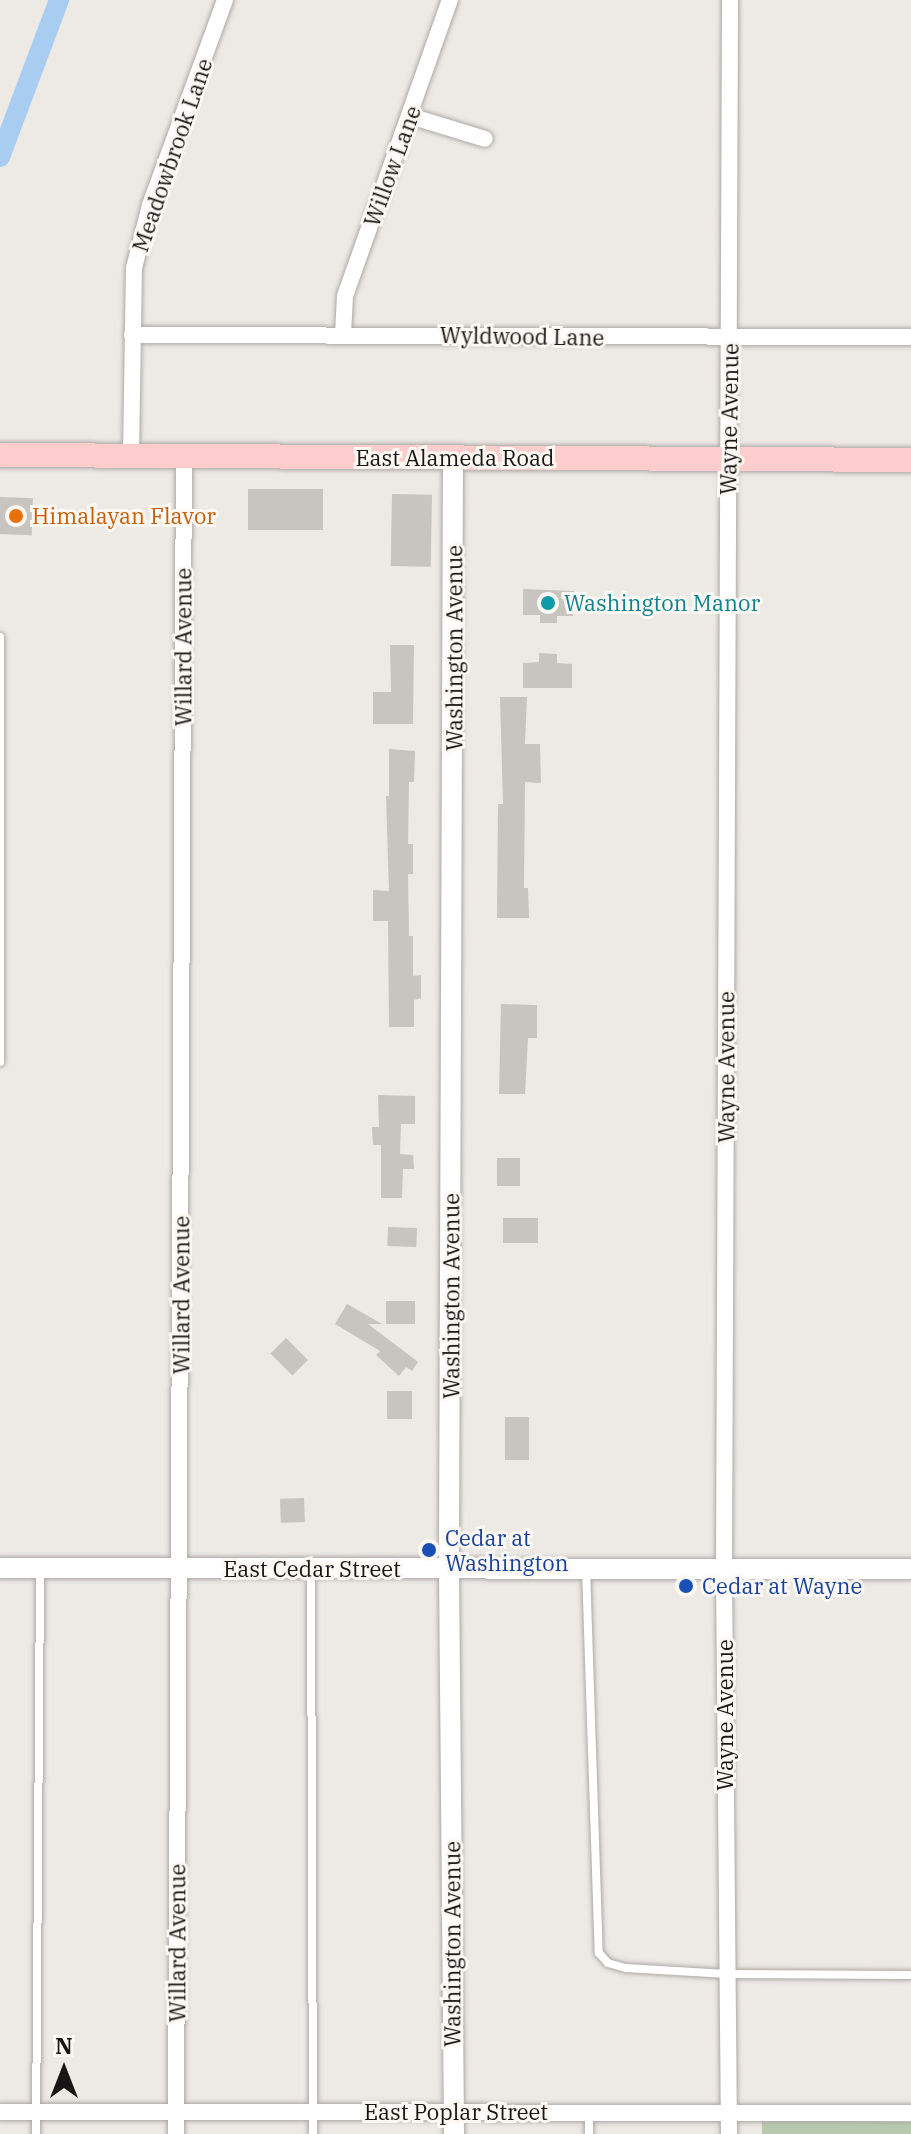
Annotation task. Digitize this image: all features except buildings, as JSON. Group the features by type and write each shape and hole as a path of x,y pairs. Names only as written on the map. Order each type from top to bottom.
{"main road":[{"name":"East Alameda Road","path":"0,455 911,460"}],"street":[{"name":"Meadowbrook Lane","path":"131,456 134,268 150,205 225,0"},
{"name":"Willow Lane","path":"343,334 345,296 450,0"},
{"name":"Wayne Avenue","path":"729,2134 724,1569 730,0"},
{"path":"410,116 485,139"},
{"name":"Wyldwood Lane","path":"132,335 911,337"},
{"name":"Willard Avenue","path":"176,2134 184,457"},
{"name":"Washington Avenue","path":"453,459 449,1569 454,2134"},
{"name":"East Cedar Street","path":"0,1568 911,1569"},
{"name":"East Poplar Street","path":"0,2112 911,2113"}],"lane":[{"path":"0,637 0,1062"},
{"path":"36,2134 40,1569"},
{"path":"311,1569 313,2134"},
{"path":"586,1569 599,1953 608,1963 626,1968 727,1974 911,1975"},
{"path":"589,2112 589,2134"}],"green space":[{"path":"762,2120 911,2122 911,2134 762,2134"}],"waterway":[{"path":"0,157 59,0"}],"place":[{"name":"Himalayan Flavor","path":"16,516"},
{"name":"Washington Manor","path":"548,603"},
{"name":"Cedar at Washington","path":"429,1550"},
{"name":"Cedar at Wayne","path":"686,1586"}]}
